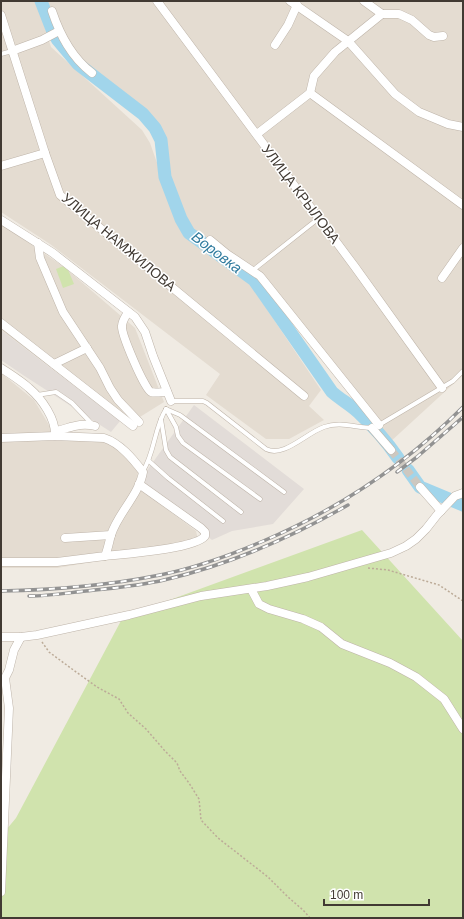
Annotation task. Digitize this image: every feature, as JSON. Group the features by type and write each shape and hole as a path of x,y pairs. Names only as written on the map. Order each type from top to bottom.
{"street":[{"name":"УЛИЦА КРЫЛОВА","path":"157,1 319,218 442,388"},
{"path":"364,1 382,14 399,14 412,20 429,35 434,37 443,36"},
{"path":"275,45 288,25 293,3 348,41 395,94 419,112 448,124 463,127"},
{"path":"52,11 59,31 73,55 81,65 92,73"},
{"path":"257,134 310,93 314,76 335,52 382,14"},
{"name":"УЛИЦА НАМЖИЛОВА","path":"1,15 3,31 12,51 60,195 304,396"},
{"path":"12,51 42,40 59,31"},
{"path":"310,93 463,205"},
{"path":"1,166 45,152"},
{"path":"1,220 53,253 135,318 145,332 171,401"},
{"path":"210,240 227,254 260,276 377,426 391,450"},
{"path":"1,323 136,424 110,388 100,368 64,312 40,258 38,243"},
{"path":"442,278 463,248"},
{"path":"128,312 122,327 123,334 140,374 149,391 167,392"},
{"path":"54,364 87,348"},
{"path":"1,368 29,388 35,395 52,420 55,434"},
{"path":"55,434 79,424 95,426"},
{"path":"1,438 55,434 104,438 111,440 134,460 143,472 139,484 111,535 105,556"},
{"path":"1,562 57,562 105,556 180,546 200,540 205,536 205,532 200,528 139,484"},
{"path":"420,487 441,511"},
{"path":"1,637 37,635 128,615 201,596 308,577 391,553 406,546 416,539 455,496 463,493"},
{"path":"65,538 111,535"},
{"path":"251,588 258,604 321,627 342,644 390,663 416,677 444,698 463,729"},
{"path":"1,892 9,708 3,679 9,670 14,650 21,637"}],"lane":[{"path":"1,54 12,51"},
{"path":"252,270 319,218"},
{"path":"171,401 202,401 207,403 266,449 271,451 280,451 324,427 345,424 377,426 454,381 463,371"},
{"path":"35,395 56,392 72,404 95,426"},
{"path":"143,472 149,462 155,436 166,409"},
{"path":"166,409 180,415 284,492"},
{"path":"166,409 176,427 178,436 183,443 260,498"},
{"path":"161,419 166,450 170,457 241,512"},
{"path":"149,462 223,521"}],"path":[{"path":"363,567 388,570 439,585 463,601"},
{"path":"37,635 49,652 97,687 119,699 128,713 146,729 165,751 178,763 180,771 189,782 199,799 201,820 218,838 268,877 310,918"}],"shaded area":[{"path":"1,1 36,1 51,47 142,130 150,143 181,231 246,278 321,390 309,406 324,420 289,439 266,439 206,395 220,374 50,244 1,212"},
{"path":"44,1 463,1 463,375 389,443 258,280 188,227 154,131 64,43"},
{"path":"1,224 64,267 135,328 164,402 127,425 1,330"},
{"path":"1,330 120,421 111,432 1,360"},
{"path":"1,373 34,400 49,425 62,437 110,441 139,465 136,486 196,531 199,544 57,568 1,568"},
{"path":"194,405 304,489 273,524 232,531 212,540 138,483"}],"green space":[{"path":"66,265 74,284 63,288 56,269"},
{"path":"362,530 463,641 463,918 1,918 1,836 16,818 123,617"}],"waterway":[{"name":"Воровка","path":"41,1 53,32"},
{"name":"Воровка","path":"57,39 78,64 143,114 155,128 161,140 165,177 181,219 189,233 254,280 332,392 353,407 385,440 398,458"},
{"name":"Воровка","path":"408,470 420,487 463,505"}],"tunnel":[{"path":"391,450 420,487"}],"railway":[{"path":"1,591 81,586 141,579 173,572 224,557 289,529 343,501 393,467 463,407"},
{"path":"397,472 417,457 463,417"},
{"path":"29,596 43,596 135,585 188,574 212,567 259,549 304,529 348,505"}]}
